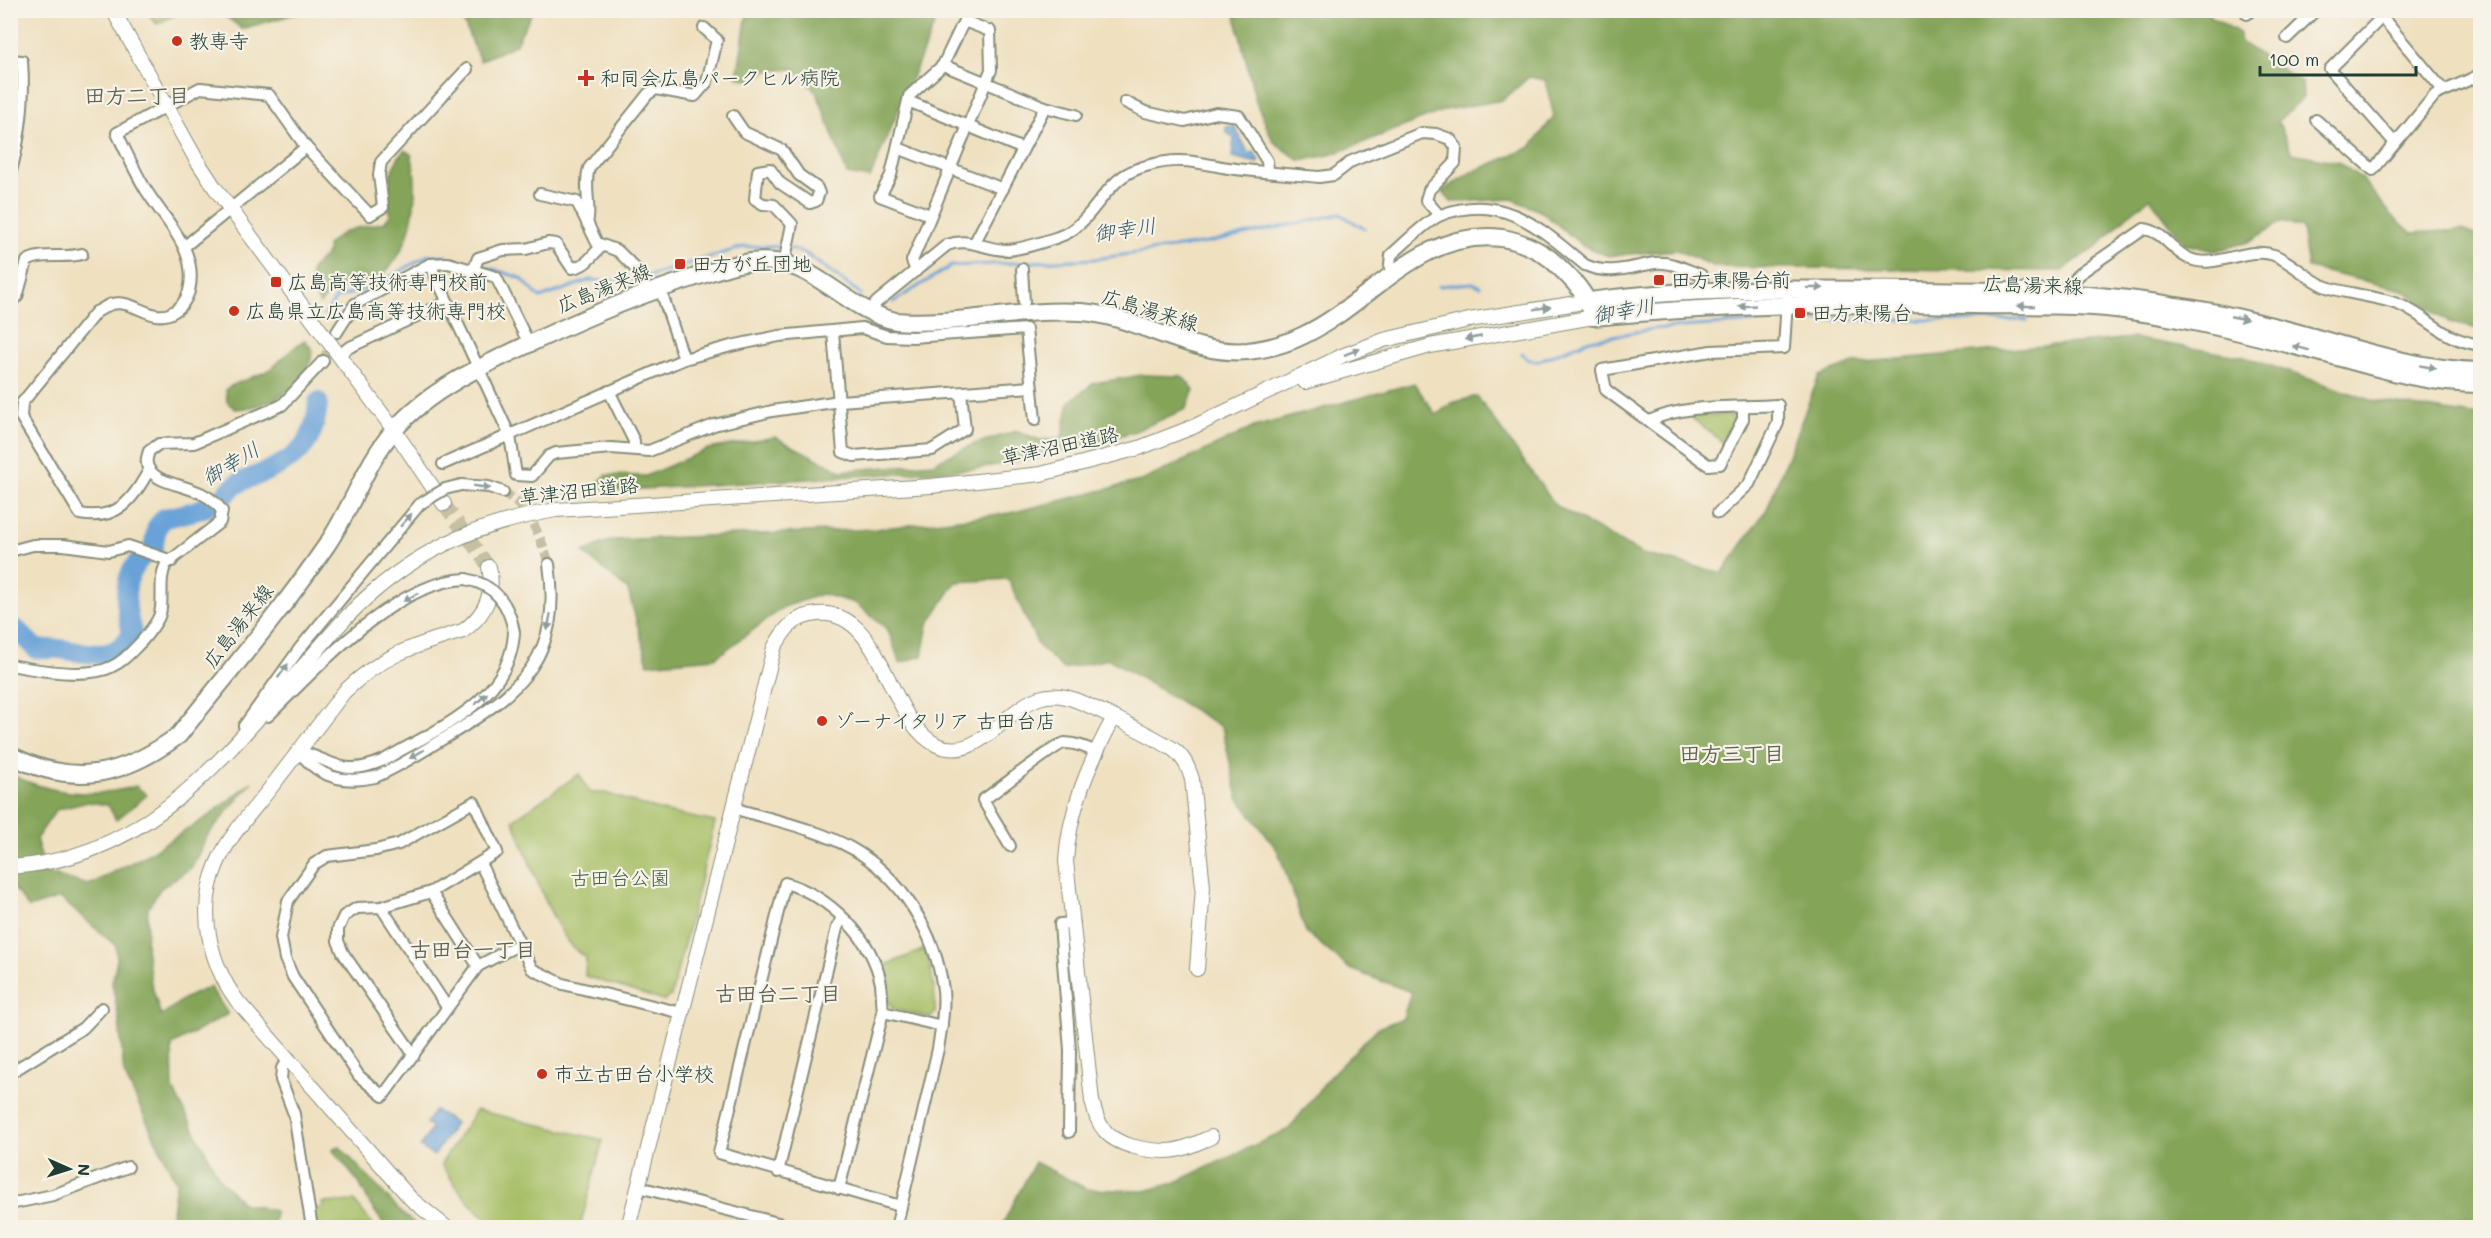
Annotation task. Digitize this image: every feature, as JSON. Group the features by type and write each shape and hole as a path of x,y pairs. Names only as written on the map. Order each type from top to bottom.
{"main road":[{"name":"広島湯来線","path":"10,755 59,772 100,773 123,768 145,759 179,735 327,545 344,519 368,470 394,430 419,407 480,367 529,344 653,290 748,261 784,264 807,272 868,312 882,318 904,322 1025,313 1080,312 1129,322 1197,347 1219,351 1248,351 1305,335 1345,311 1394,272 1437,247 1455,240 1491,237 1527,245 1550,258 1591,309"},
{"name":"広島湯来線","path":"1591,309 1705,291 1787,296 2068,300 2179,306 2261,323 2413,364 2450,371 2481,371"},
{"name":"広島湯来線","path":"1591,309 1671,310 1787,296"},
{"name":"広島湯来線","path":"2068,300 2189,320 2403,376 2446,384 2481,384"}],"street":[{"path":"113,10 196,159 231,210 394,430 444,504"},
{"path":"2287,38 2316,10"},
{"path":"2394,142 2330,69 2382,13 2443,90"},
{"path":"916,271 912,261 991,70 990,31 965,16 944,65 909,96 891,175 880,196 930,215"},
{"path":"587,223 590,216 586,178 589,168 648,94 656,89 695,96 707,82 717,40 704,28"},
{"path":"10,60 22,61 24,90 16,156 10,175"},
{"path":"944,65 987,81 1044,107 1076,116"},
{"path":"149,471 128,505 94,517 80,514 21,417 22,403 96,312 113,304 126,304 157,317 172,313 186,301 192,280 191,262 185,246 145,188 117,133 200,88 269,95 306,147 370,214 383,207 379,175 381,162 467,69"},
{"path":"2316,120 2373,170 2435,95 2481,75"},
{"path":"908,101 1023,149"},
{"path":"1125,102 1145,112 1185,121 1216,113 1239,116 1267,161 1268,172"},
{"path":"975,242 1044,107"},
{"path":"733,116 744,132 782,150 799,175 817,188 819,193 816,201 810,203 780,183 770,169 758,171 755,200 763,204 774,205 787,215 792,224 784,264"},
{"path":"868,312 947,245 960,240 975,242 993,249 1009,250 1062,236 1076,227 1107,190 1126,174 1162,163 1183,161 1268,172 1334,175 1352,161 1422,133 1436,134 1449,139 1456,147 1455,163 1429,190 1426,200 1439,215"},
{"path":"185,246 306,147"},
{"path":"898,148 1003,189"},
{"path":"540,194 577,202 597,243 618,251 641,274 653,290 684,358"},
{"path":"1394,272 1390,265 1391,255 1439,215 1485,209 1513,213 1537,225 1585,265 1594,269 1621,271 1657,263 1672,264 1701,275 1705,291"},
{"path":"2068,300 2071,282 2097,260 2144,229 2155,230 2189,259 2206,262 2254,252 2274,255 2307,278 2326,286 2406,308 2444,335 2481,345"},
{"path":"474,269 478,258 503,250 526,249 548,243 556,244 572,268 579,267 588,263 602,246"},
{"path":"10,295 17,297 27,261 35,256 61,258 82,254"},
{"path":"430,264 480,367 510,436 516,475 523,477 532,476 549,456 556,453 611,448 649,451 714,425 772,411 840,401 1031,387"},
{"path":"337,332 356,304 430,264 448,264 474,269 496,277 529,344"},
{"path":"1023,268 1024,302"},
{"path":"1743,407 1743,419 1720,464 1708,465 1606,390 1602,370 1711,351 1784,348 1787,296"},
{"path":"339,356 348,348 447,302"},
{"name":"草津沼田道路","path":"10,867 49,862 88,850 135,828 163,811 212,770 342,622 372,593 436,547 474,530 513,518 556,510 931,486 1041,474 1139,448 1262,396 1344,355 1384,340 1469,320 1591,309"},
{"path":"443,464 684,358 779,336 862,328 887,336 913,337 1026,326 1035,420"},
{"path":"833,332 843,452 854,456 932,450 965,429 961,393"},
{"path":"10,666 55,671 96,672 109,668 126,658 151,630 159,615 162,573 166,564 220,522 222,511 216,502 149,471 146,462 149,451 159,444 194,443 282,405 323,362"},
{"path":"609,391 634,441 634,449"},
{"path":"1649,421 1661,415 1688,410 1778,405 1778,423 1749,484 1718,513"},
{"path":"212,770 300,648 420,504 445,489 461,485 482,486 503,492"},
{"path":"10,551 33,545 63,545 109,551 128,546 172,561"},
{"path":"299,751 309,765 327,776 347,781 368,779 390,770 498,705 528,674 547,634 552,610 549,564"},
{"path":"447,1227 411,1198 227,987 212,950 207,908 212,878 228,843 344,692 385,658 463,631 472,625 480,616 491,591 489,567"},
{"path":"212,770 355,634 381,614 437,584 466,579 488,586 498,594 507,607 514,632 511,657 504,672 483,698 466,712 384,760 369,766 341,768 299,751"},
{"path":"628,1227 774,648 785,627 807,615 831,613 850,620 864,637 917,729 938,746 969,746 1026,704 1050,696 1067,697 1173,750 1186,762 1192,778 1203,887 1197,969"},
{"path":"1113,719 1076,798 1066,861 1092,1101 1097,1120 1106,1133 1117,1141 1167,1151 1187,1147 1211,1137"},
{"path":"1010,846 983,800 1007,785 1054,747 1064,743 1098,753"},
{"path":"414,1055 349,962 338,941 338,929 344,916 357,908 381,907 431,892 498,852 474,802 399,844 376,850 327,856 314,864 288,901 281,938 285,959 293,977 359,1076 382,1096 414,1055 478,966 520,944"},
{"path":"733,808 831,839 850,848 886,874 901,891 928,937 938,965 943,992 942,1026 896,1227"},
{"path":"480,863 532,969 563,984 682,1013"},
{"path":"839,1189 883,1012 880,983 875,965 858,935 842,918 804,888 785,883 719,1153 778,1172 839,1189 900,1206"},
{"path":"431,892 478,966"},
{"path":"381,907 447,1007"},
{"path":"778,1172 837,928 842,918"},
{"path":"1069,1132 1070,1050 1060,924 1074,923"},
{"path":"10,1073 83,1028 102,1008"},
{"path":"883,1012 942,1026"},
{"path":"289,1058 282,1068 281,1080 294,1114 312,1227"},
{"path":"10,1204 53,1195 128,1167"},
{"path":"639,1187 797,1227"}],"green space":[{"path":"146,11 183,11 157,24"},
{"path":"219,11 306,11 242,29"},
{"path":"459,11 533,11 515,45 480,61"},
{"path":"741,11 940,11 870,178 847,174 817,93 794,69 766,71 752,81 737,77 747,13"},
{"path":"1234,11 2207,11 2213,18 2238,32 2241,42 2302,83 2303,98 2278,121 2292,153 2338,162 2361,178 2390,213 2412,233 2462,230 2480,237 2480,329 2450,323 2403,290 2308,268 2302,228 2283,221 2248,242 2215,251 2185,244 2150,198 2126,217 2100,244 2061,271 1715,267 1677,250 1608,256 1582,245 1542,212 1512,199 1451,202 1442,191 1470,173 1531,147 1554,116 1545,80 1529,77 1503,100 1445,110 1334,154 1300,161 1273,141 1256,102"},
{"path":"404,150 411,154 415,188 414,207 404,244 384,273 361,285 338,289 320,304 311,290 311,270 328,252 327,246 333,239 347,231 385,222 390,215 388,188 391,173"},
{"path":"2132,338 2245,357 2371,400 2480,416 2480,1227 1001,1227 1035,1162 1087,1189 1145,1191 1174,1183 1289,1129 1329,1077 1378,1028 1403,1018 1411,992 1350,969 1306,932 1278,851 1238,798 1222,727 1109,659 1063,669 1038,645 1008,579 956,582 928,624 922,656 900,663 888,630 855,603 822,594 784,607 715,658 648,664 628,590 583,552 611,540 876,529 1010,513 1144,480 1254,427 1414,383 1436,415 1452,403 1477,396 1556,506 1642,554 1722,573 1767,509 1819,376 1854,363"},
{"path":"305,340 313,351 309,364 295,385 261,405 235,409 227,402 226,389 267,371"},
{"path":"1142,375 1182,376 1194,390 1186,409 1133,432 1048,455 975,469 610,491 596,485 606,475 646,476 708,449 775,437 841,471 933,463 974,444 1017,431 1040,440 1062,437 1069,402 1094,383"},
{"path":"1688,415 1731,415 1735,423 1725,444"},
{"path":"10,774 57,790 88,793 136,786 147,795 116,820 108,805 88,802 56,810 36,839 46,873 89,885 148,854 207,817 252,782 207,836 192,867 160,889 148,908 146,947 151,983 161,1016 185,998 210,987 228,1014 172,1045 173,1089 220,1179 242,1203 275,1211 274,1227 170,1227 176,1182 124,1074 119,1020 112,983 117,960 116,946 60,898 29,908 11,885"},
{"name":"古田台公園","path":"579,774 590,793 605,793 662,811 715,822 671,996 664,1001 585,976 586,957 575,950 564,936 534,874 513,820"},
{"path":"925,949 932,973 935,997 935,1013 930,1018 893,1009 889,1003 881,967"},
{"path":"476,1110 603,1140 580,1227 511,1228 489,1220 470,1204 441,1164"},
{"path":"339,1146 403,1214 419,1227 386,1227 371,1206 359,1183 332,1149"},
{"path":"354,1201 375,1227 314,1227 311,1209 323,1208 322,1203"}],"water":[{"path":"1226,126 1235,127 1249,154 1254,152 1259,161 1257,163 1232,157 1234,138 1226,132"},
{"path":"435,1110 455,1123 434,1156 420,1147 432,1128 426,1123"}],"waterway":[{"name":"御幸川","path":"893,302 951,266 1095,259 1207,243 1340,214 1365,229"},
{"name":"御幸川","path":"483,266 521,278 540,298 590,280 629,282 743,247 768,246 794,249 806,254 861,294"},
{"name":"御幸川","path":"325,315 336,298 373,287 428,255 447,256"},
{"name":"御幸川","path":"1439,286 1473,283 1480,286"},
{"name":"御幸川","path":"1522,353 1527,359 1538,361 1590,340 1653,329 1783,320"},
{"name":"御幸川","path":"1789,320 2027,320"},
{"name":"御幸川","path":"153,548 157,527 164,518 214,503 237,484 276,467 296,454 309,438 318,402"},
{"name":"御幸川","path":"10,628 16,629 36,649 57,649 91,654 109,653 117,649 132,633 126,602 127,583 135,565 142,557"}],"tunnel":[{"path":"323,361 337,332"},
{"path":"503,492 527,514 542,543 549,564"},
{"path":"444,504 489,567"}],"place":[{"name":"教専寺","path":"177,41"},
{"name":"和同会広島パークヒル病院","path":"586,78"},
{"name":"田方が丘団地","path":"680,264"},
{"name":"田方東陽台前","path":"1659,280"},
{"name":"広島高等技術専門校前","path":"276,282"},
{"name":"広島県立広島高等技術専門校","path":"234,311"},
{"name":"田方東陽台","path":"1800,313"},
{"name":"ゾーナイタリア 古田台店","path":"822,721"},
{"name":"市立古田台小学校","path":"542,1074"}],"district":[{"name":"田方二丁目","path":"137,96"},
{"name":"田方三丁目","path":"1732,754"},
{"name":"古田台一丁目","path":"473,950"},
{"name":"古田台二丁目","path":"778,994"}]}
